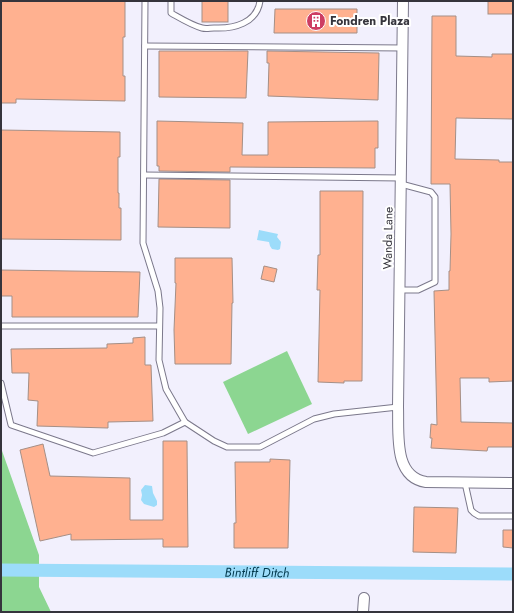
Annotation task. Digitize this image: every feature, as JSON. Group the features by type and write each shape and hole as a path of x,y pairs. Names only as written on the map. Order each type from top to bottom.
{"street":[{"name":"Wanda Lane","path":"403,1 398,407 400,456 408,473 412,478 419,481 465,483"},
{"path":"465,483 513,483"},
{"path":"363,612 364,598"}],"lane":[{"path":"145,1 143,243 158,291 160,308 159,360 166,390 185,422 214,441 227,447 260,447 314,419 334,414 398,407"},
{"path":"171,1 171,13 183,19 202,28 228,29 240,25 255,15 260,1"},
{"path":"145,46 403,48"},
{"path":"144,175 401,181 431,192 435,197 435,282 418,290 400,290"},
{"path":"1,326 159,326"},
{"path":"1,383 11,424 93,453 163,432 185,422"},
{"path":"465,483 471,510 474,513 479,516 513,516"}],"green space":[{"path":"287,351 312,404 248,434 223,382"},
{"path":"1,448 39,555 39,587 51,612 1,612"}],"water":[{"path":"259,230 278,234 277,237 281,242 280,249 272,249 269,242 257,240"},
{"path":"145,485 152,486 153,493 157,501 157,505 154,507 144,504 141,500 141,490"}],"building":[{"path":"1,1 125,1 123,76 125,76 125,101 16,99 16,103 1,103"},
{"path":"202,1 228,1 228,22 202,22"},
{"path":"488,1 513,1 513,14 488,14"},
{"name":"Fondren Plaza","path":"275,9 357,9 357,33 274,33"},
{"path":"432,16 456,16 456,56 492,57 492,54 513,54 513,119 456,118 455,159 499,160 499,162 513,162 513,381 489,382 489,378 460,378 461,422 513,423 513,447 488,447 487,451 431,448 431,424 437,425 434,291 449,290 451,234 450,184 431,184"},
{"path":"159,51 248,51 246,98 159,97"},
{"path":"267,51 379,53 378,100 268,96 269,63 267,63"},
{"path":"157,121 243,123 242,155 268,155 268,122 378,121 378,148 375,148 375,168 230,167 230,172 159,171 159,166 157,166"},
{"path":"1,130 120,132 118,193 119,208 121,208 121,240 1,239"},
{"path":"159,179 230,180 230,228 158,227"},
{"path":"320,191 363,191 362,381 344,381 344,383 318,382 320,290 317,290 318,255 320,255"},
{"path":"175,258 232,258 233,303 231,364 175,364"},
{"path":"264,266 277,269 274,282 261,279"},
{"path":"1,270 140,272 138,317 12,317 12,296 1,296"},
{"path":"145,337 145,365 151,365 153,421 108,422 108,428 37,426 38,401 28,400 29,373 12,373 11,349 107,348 107,344 133,343 133,338"},
{"path":"163,441 187,441 188,547 163,547 163,539 71,540 71,534 40,541 20,450 43,444 50,476 130,478 130,520 163,520"},
{"path":"270,459 290,460 288,548 234,548 234,523 236,523 235,462 270,462"},
{"path":"414,507 458,508 456,553 413,552"},
{"path":"503,530 513,530 513,548 503,547"}],"waterway":[{"name":"Bintliff Ditch","path":"1,570 513,574"}],"place":[{"name":"Fondren Plaza","path":"316,21"}]}
